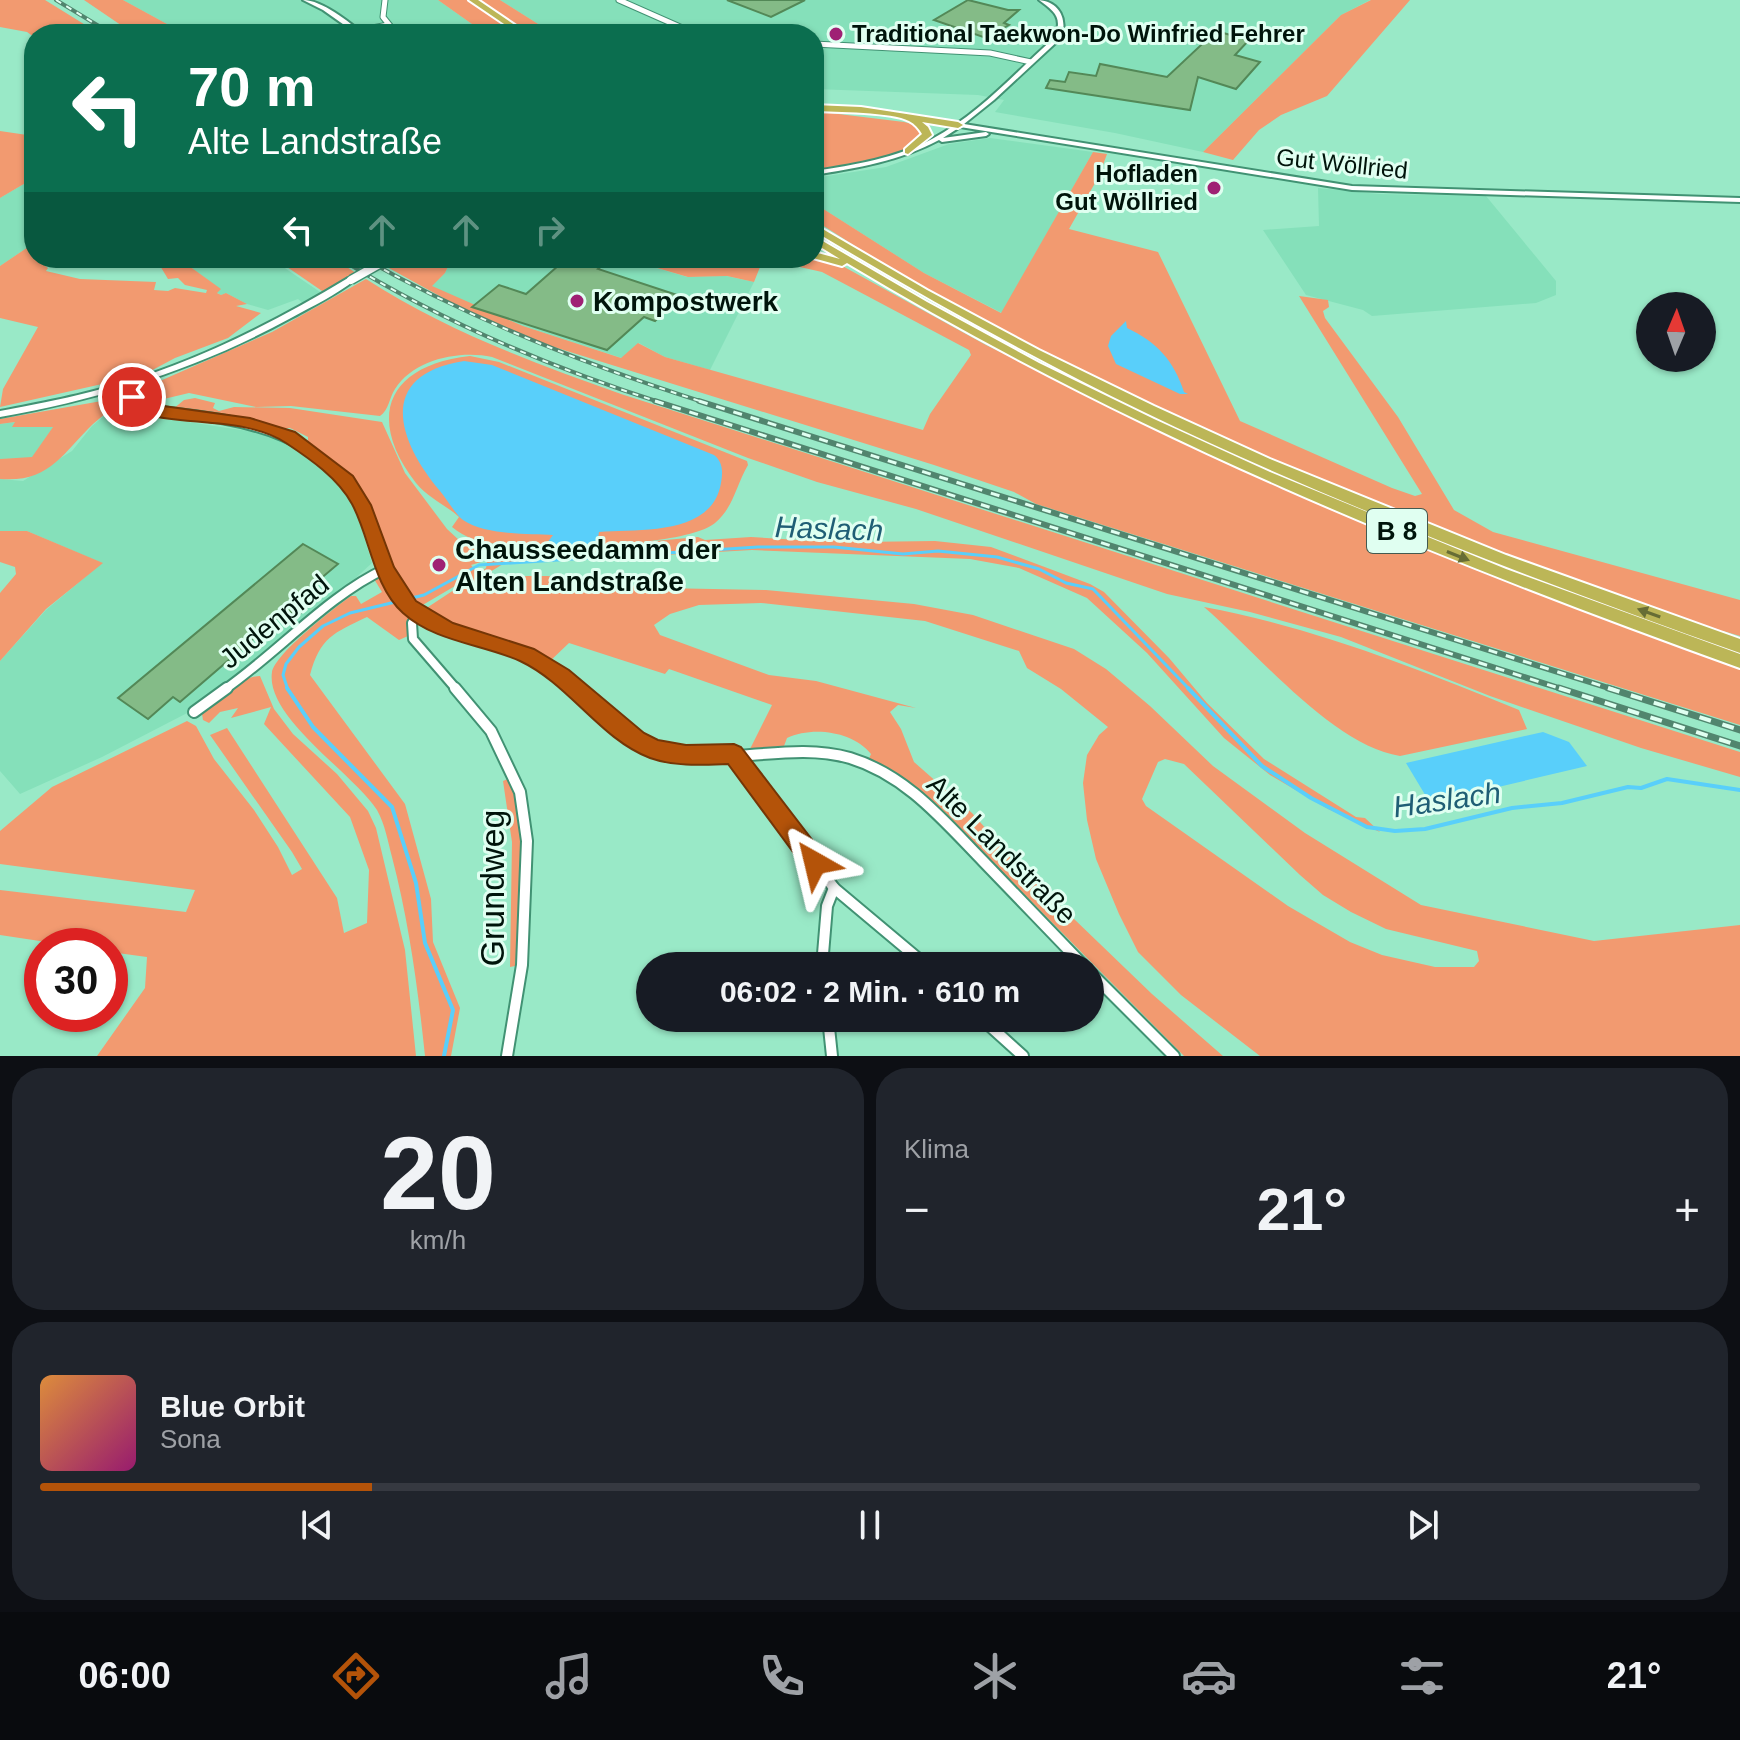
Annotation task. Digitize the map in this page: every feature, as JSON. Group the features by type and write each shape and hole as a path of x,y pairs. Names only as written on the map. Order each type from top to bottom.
{"highway":[{"path":"462,0 497,24"},
{"path":"473,0 509,24"},
{"path":"824,108 861,110 958,125"},
{"path":"908,151 927,135 921,125 909,118"},
{"name":"B 8","path":"824,233 987,327 1201,433 1374,508 1722,647 1740,661"},
{"name":"B 8","path":"824,245 882,281 1058,376 1262,474 1520,581 1722,647 1740,646"},
{"path":"824,259 882,281"}],"street":[{"path":"306,0 346,24"},
{"path":"385,0 383,17 388,24"},
{"path":"619,0 673,24"},
{"path":"824,171 876,163 908,151 932,141 980,108 1058,38 1063,23 1053,6 1042,0"},
{"path":"824,44 980,52 1031,62"},
{"path":"980,108 984,120 991,124 1038,138"},
{"path":"958,125 1038,138"},
{"path":"932,141 972,135 1011,134"},
{"name":"Gut Wöllried","path":"1038,138 1352,188 1740,200"},
{"path":"0,414 129,386 242,340 372,268"},
{"name":"Alte Landstraße","path":"129,386 132,397 144,409 250,423 278,431 323,460 347,480 362,505 385,569 398,593 413,610 446,629 527,655 562,677 636,740 655,750 686,755 796,749 833,752 883,771 911,789 944,820 1071,952"},
{"name":"Judenpfad","path":"194,712 263,663 358,581 385,569"},
{"name":"Grundweg","path":"413,610 413,639 491,731 520,792 527,841 522,965 507,1056"},
{"path":"734,754 834,888 912,952"},
{"path":"823,952 827,906 834,888"},
{"path":"1104,986 1174,1056"},
{"path":"829,1032 832,1056"},
{"path":"996,1032 1023,1056"}],"shaded area":[{"path":"0,0 45,0 84,24 24,24 24,31 0,27"},
{"path":"84,0 123,0 167,24 119,24"},
{"path":"123,0 438,0 472,24 167,24"},
{"path":"438,0 500,0 538,24 472,24"},
{"path":"500,0 1370,0 1341,15 1203,152 995,112 1004,100 978,95 824,89 824,24 538,24"},
{"path":"1371,0 1410,0 1327,96 1281,115 1259,130 1233,160 1203,152 1341,15"},
{"path":"824,112 904,122 916,125 923,134 902,151 824,168"},
{"path":"0,131 24,135 24,184 0,198"},
{"path":"990,138 1093,152 1002,313 924,273 824,209 824,176 886,167 949,144"},
{"path":"1093,152 1107,154 1099,176 1069,229 1158,252 1240,421 1392,488 1415,496 1422,494 1299,296 1328,300 1329,307 1323,311 1325,318 1398,417 1454,510 1493,532 1740,600 1740,636 1723,631 1723,634 1415,520 1314,479 1115,389 908,280 824,226 824,209 924,273 1001,313"},
{"path":"24,184 24,250 0,266 0,198"},
{"path":"1318,188 1379,194 1486,196 1556,281 1556,295 1536,303 1372,316 1363,310 1306,295 1263,230 1319,226"},
{"path":"24,250 24,268 48,268 46,271 80,279 156,282 154,290 175,288 206,293 207,290 185,285 178,278 168,279 161,268 192,268 221,289 217,293 226,293 247,304 236,306 261,313 228,338 175,358 145,374 0,407 3,389 38,327 0,318 0,266"},
{"path":"824,260 837,263 986,345 1162,431 1726,660 1726,664 1740,669 1740,725 1036,504 1014,492 934,465 541,343 474,315 389,268 447,268 432,286 523,326 621,358 638,343 665,357 923,430 930,414 971,355 969,350 822,272 804,268 824,268"},
{"path":"192,268 285,268 323,294 304,304 298,299 268,310 226,293 221,295 216,292 220,289"},
{"path":"289,268 348,268 356,273 325,293"},
{"path":"447,268 656,268 687,277 726,276 754,282 710,370 665,357 639,343 622,358 523,326 431,286"},
{"path":"657,268 760,268 754,282 727,276 688,277"},
{"path":"366,279 458,330 621,394 1740,752 1740,777 1641,748 1490,696 1341,637 1250,612 1167,594 916,509 817,482 492,357 452,356 414,370 395,389 380,416 291,406 256,407 189,393 147,403 142,395 153,384 272,332"},
{"path":"470,356 499,362 747,461 731,503 715,523 699,531 644,542 516,546 485,542 462,534 452,527 459,517 421,488 400,459 391,437 389,416 393,398 403,383 420,370 442,361"},
{"path":"195,398 215,403 213,408 219,411 234,407 290,408 382,422 405,473 447,529 460,541 484,549 481,562 471,565 479,574 486,568 489,553 494,549 580,548 698,537 705,540 751,537 815,541 828,537 860,542 935,541 991,547 1090,584 1104,592 1169,658 1207,703 1264,759 1356,817 1365,818 1380,832 1328,809 1270,775 1224,738 1147,653 1087,598 1019,568 970,559 752,550 503,564 485,575 499,582 527,576 548,576 661,588 766,590 914,604 973,615 1074,649 1106,669 1150,706 1213,766 1305,833 1421,905 1594,941 1740,925 1740,1056 1260,1056 1181,995 1138,952 1096,859 1087,820 1083,783 1087,755 1108,727 1061,689 1027,668 1019,651 925,621 761,603 699,605 670,614 654,625 660,635 769,675 816,681 916,708 898,705 890,712 901,729 914,762 972,813 1020,867 1152,994 1223,1056 1184,1056 1104,975 1104,952 1081,952 939,808 921,792 868,761 871,754 854,740 832,733 808,732 787,738 784,746 750,749 772,705 669,669 665,674 569,643 548,663 518,648 439,620 424,612 425,609 457,588 455,586 421,606 407,590 403,591 363,493 345,472 308,445 308,437 290,428 278,429 173,409 184,400","holes":["1165,759 1184,764 1323,895 1386,929 1477,951 1479,961 1474,967 1435,967 1382,955 1350,942 1288,906 1146,806 1142,799 1158,762"]},
{"path":"113,399 123,400 93,424 53,464 31,476 0,479 0,459 32,457 53,427 12,427 15,422 0,424 0,419"},
{"path":"123,400 142,415 268,434 312,458 344,488 355,507 372,563 302,627 193,710 102,757 20,794 0,771 0,661 46,610 102,563 27,531 0,531 0,479 23,481 72,451 92,426"},
{"path":"16,422 13,427 54,426 32,458 0,459 0,424"},
{"path":"0,531 27,531 103,563 46,609 0,661 0,593 16,574 15,567 0,562"},
{"path":"374,579 380,579 389,597 410,618 408,636 399,640 367,617 346,627 324,644 310,675 405,804 431,899 433,942 460,1008 451,1056 425,1056 408,931 380,815 366,796 296,726 274,689 272,672 284,654 351,596 356,596 361,604 382,592"},
{"path":"1204,607 1324,637 1403,664 1519,710 1527,729 1400,756 1374,749 1322,716"},
{"path":"260,676 274,709 293,734 337,774 368,811 376,828 405,950 416,1056 97,1056 114,1032 128,1032 128,1012 145,988 147,957 128,954 128,928 24,928 24,939 0,935 0,890 186,912 195,890 0,864 0,831 52,787 187,721 196,726 214,759 254,810 292,875 302,869 210,735 227,728 337,898 344,933 367,923 369,870 350,817 264,724 271,707 231,718 238,708 220,712 209,723 203,720 202,714 221,696"},
{"path":"510,778 520,823 523,871 515,966 510,967 512,842 503,781"}],"water":[{"path":"1126,321 1127,328 1163,354 1188,394 1180,394 1116,364 1108,346 1111,336"},
{"path":"464,361 492,365 714,455 722,471 715,500 704,513 689,521 653,529 599,532 597,544 544,547 553,535 519,534 472,525 454,510 425,471 405,431 403,412 406,395 417,380 436,369"},
{"path":"1543,732 1569,742 1587,766 1430,803 1406,763"}],"building":[{"path":"727,0 805,0 771,17"},
{"path":"968,0 1019,10 1004,23 1009,25 986,38 934,20"},
{"path":"1216,31 1249,40 1235,55 1260,62 1236,89 1198,77 1190,110 1046,88 1050,80 1065,82 1069,72 1096,76 1100,64 1167,77"},
{"name":"Kompostwerk","path":"556,268 599,268 680,296 655,321 644,317 607,350 472,307 499,285 526,294"},
{"path":"303,544 338,564 306,591 318,598 297,616 287,610 180,702 173,697 148,719 118,698"}],"waterway":[{"name":"Haslach","path":"288,689 283,675 286,664 299,647 323,626 350,613 424,595 479,565 758,547 834,547 903,554 938,551 997,557 1039,569 1066,583 1093,589 1190,690"},
{"name":"Haslach","path":"1188,688 1262,766 1311,798 1367,827 1395,831 1425,829 1512,808 1562,803 1628,787 1641,788 1667,779 1740,790"},
{"name":"Haslach","path":"288,689 313,727 392,807 416,883 425,943 453,1010 444,1056"}],"railway":[{"path":"56,0 96,24"},
{"path":"356,268 496,341 662,403"},
{"path":"382,268 530,340 706,403"},
{"path":"655,401 1565,690"},
{"path":"699,401 1615,690"},
{"path":"1559,688 1740,746"},
{"path":"1608,688 1740,730"}],"place":[{"name":"Traditional Taekwon-Do Winfried Fehrer","path":"836,34"},
{"name":"Hofladen Gut Wöllried","path":"1214,188"},
{"name":"Kompostwerk","path":"577,301"},
{"name":"Chausseedamm der Alten Landstraße","path":"439,565"}],"route":[{"path":"132,397 144,409 250,423 289,436 347,480 362,505 385,569 409,607 446,629 527,655 562,677 636,740 655,750 686,755 734,754 815,863"}]}
